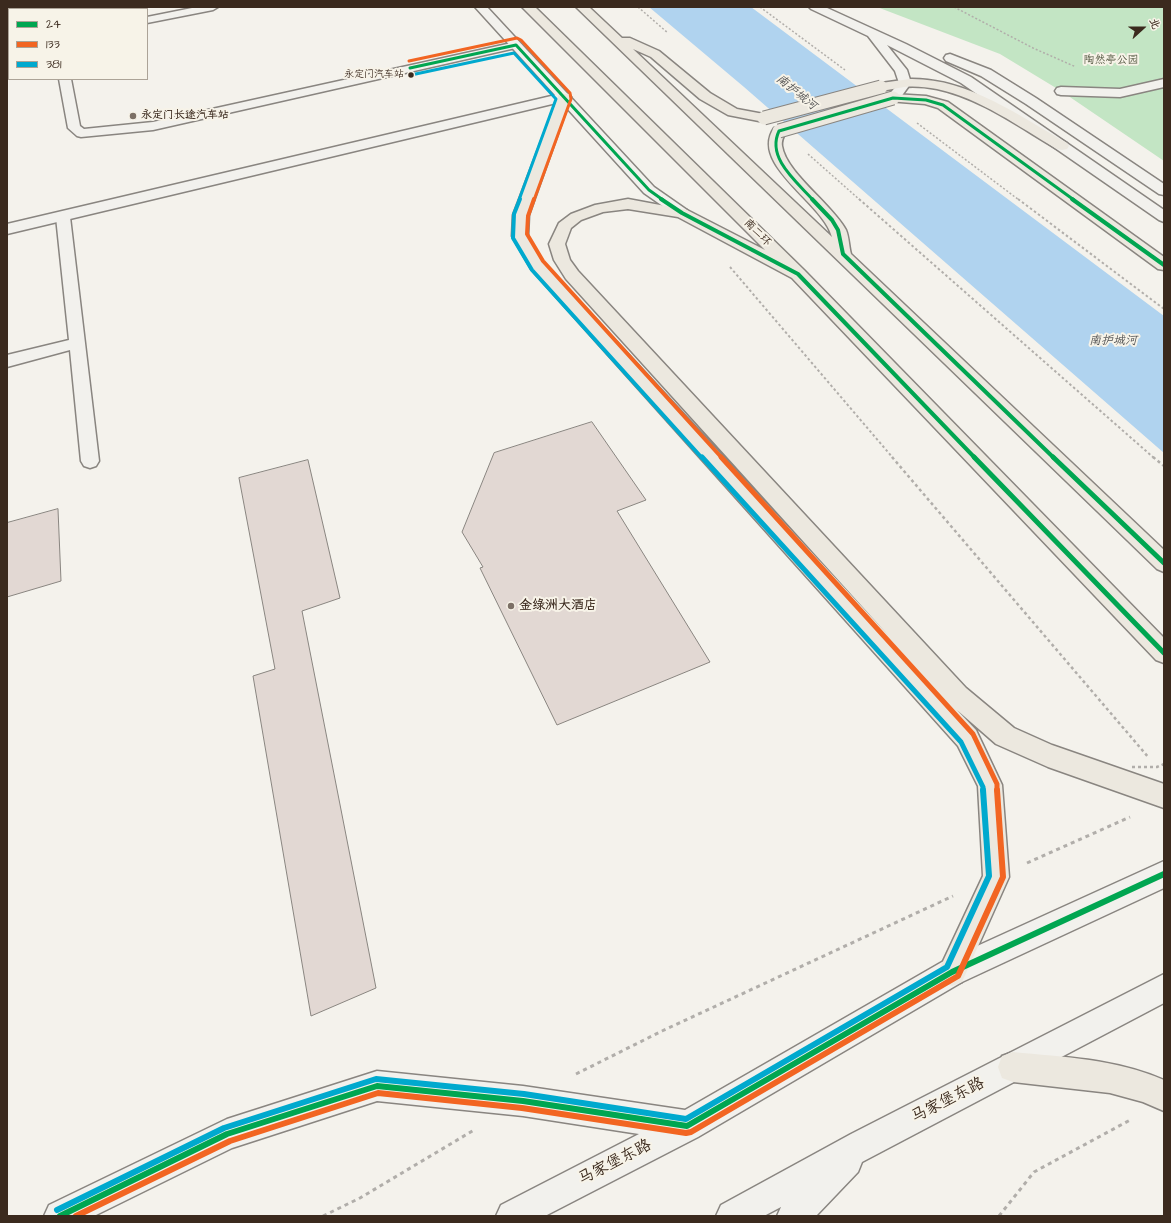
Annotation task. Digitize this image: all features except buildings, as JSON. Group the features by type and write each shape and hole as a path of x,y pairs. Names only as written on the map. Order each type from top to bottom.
{"highway":[{"name":"南二环","path":"528,7 798,274 1164,653"},
{"path":"582,7 843,254 1164,563"},
{"path":"610,34 655,54 705,96 733,112 764,118 881,88 905,83 921,83 940,85 958,90 1062,146"},
{"path":"564,97 521,215 520,236 537,265 967,738 990,784 996,877 952,972"},
{"path":"843,254 838,231 826,212 805,190 779,158 775,140 779,131 893,98 926,100 943,105 1164,265"},
{"path":"798,274 682,213 628,204 600,208 576,217 564,226 557,244 562,260 572,274 958,696 1005,736 1048,755 1123,773 1161,774"},
{"path":"1123,773 1164,796"},
{"path":"1013,1067 1134,1082 1164,1096"}],"street":[{"path":"481,7 649,190 682,213"},
{"path":"815,7 925,58 966,80 1164,217"},
{"path":"819,7 853,18 986,73 1031,101 1164,191"},
{"path":"871,33 901,70 905,83 893,98"},
{"path":"7,230 564,97"},
{"name":"马家堡东路","path":"512,1216 687,1126 952,972 1164,874"},
{"name":"马家堡东路","path":"732,1216 862,1145 1164,988"},
{"path":"60,1216 227,1134 377,1086 523,1101 687,1126"},
{"path":"793,1216 862,1145"}],"lane":[{"path":"148,20 213,7"},
{"path":"64,80 74,128 81,133 153,126 516,45"},
{"path":"1061,92 1120,93 1164,83"},
{"path":"63,217 90,461"},
{"path":"7,360 78,343"}],"path":[{"path":"638,7 668,33"},
{"path":"760,7 847,71"},
{"path":"954,7 1033,48 1080,69"},
{"path":"916,123 1164,309"},
{"path":"807,154 1164,466"},
{"path":"727,264 767,309 1161,774"},
{"path":"1123,773 1157,767 1164,764"},
{"path":"571,1077 676,1025 913,913 1137,814"},
{"path":"999,1216 1034,1172 1138,1116"},
{"path":"323,1216 360,1198 475,1129"}],"green space":[{"name":"陶然亭公园","path":"877,7 1164,7 1164,161 1061,91 1000,54"}],"water":[{"name":"南护城河","path":"649,7 751,7 1164,316 1164,453 744,87"}],"transit line":[{"name":"133","path":"76,1216 230,1141 378,1093 522,1108 686,1133 691,1132 958,976 1003,877 997,784 973,734 543,261 527,234 528,216 571,99 570,93 521,40 517,38 409,61"},
{"name":"24","path":"410,68 516,45 649,190 682,213 798,274 1164,653"},
{"name":"381","path":"57,1210 224,1128 376,1079 524,1094 686,1119 947,967 989,876 983,787 961,742 532,270 513,238 514,214 556,99 514,53 411,75"},
{"name":"24","path":"1164,265 943,105 926,100 893,98 779,131 776,138 775,146 778,157 793,178 832,220 841,239 843,254 1164,563"},
{"name":"24","path":"60,1216 227,1134 377,1086 523,1101 687,1126 952,972 1164,874"}],"place":[{"name":"永定门汽车站","path":"411,75"},
{"name":"永定门长途汽车站","path":"133,116"},
{"name":"金绿洲大酒店","path":"511,606"}]}
